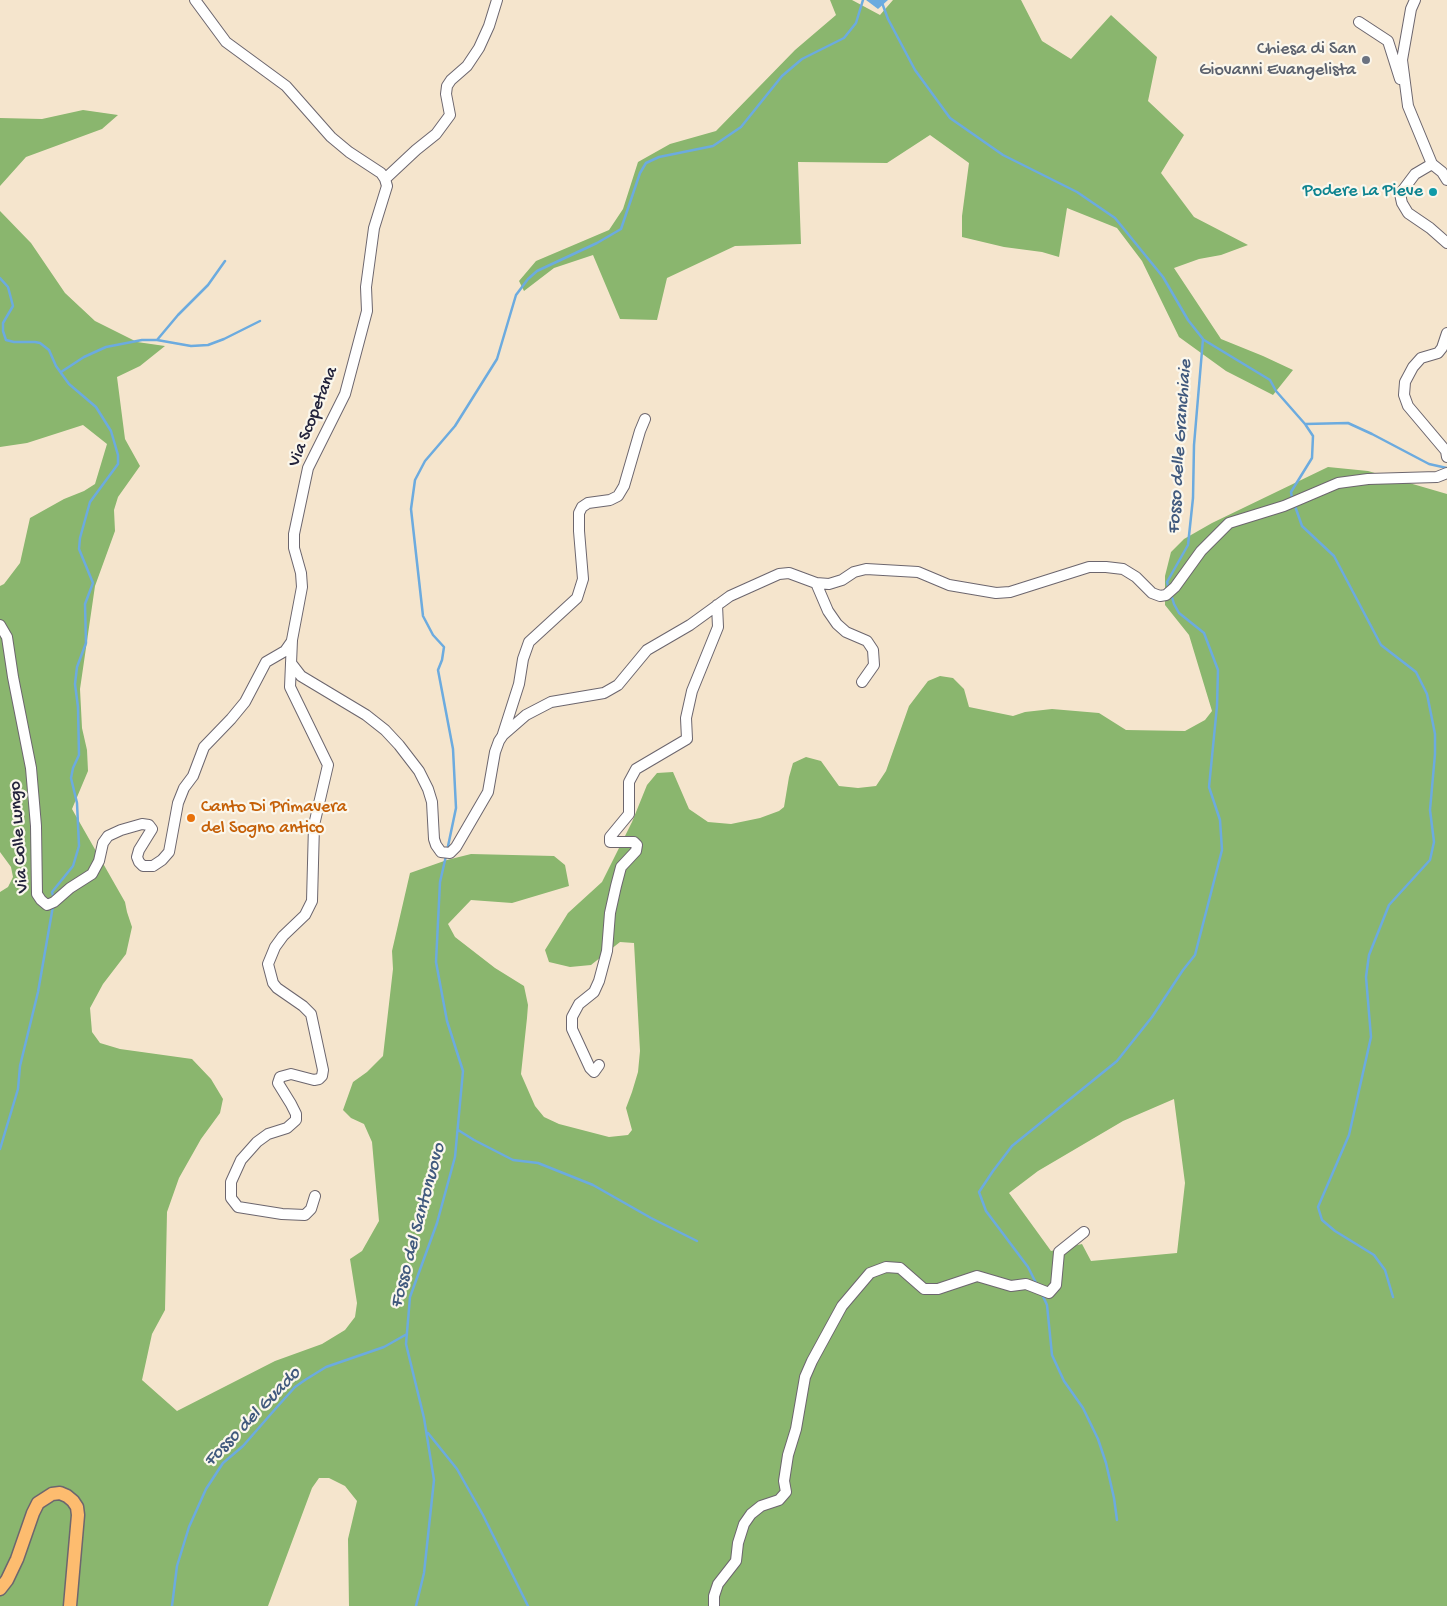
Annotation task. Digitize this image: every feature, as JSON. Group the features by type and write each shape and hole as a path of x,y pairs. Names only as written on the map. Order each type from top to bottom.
{"main road":[{"path":"0,1589 17,1559 38,1503 52,1494 60,1493 73,1501 78,1515 70,1606"}],"street":[{"path":"195,0 226,42 286,86 331,137 348,152 381,173 385,179 436,134 450,115 446,94 447,86 467,66 479,48 489,26 497,0"},
{"path":"1408,106 1402,60 1411,9 1415,0"},
{"path":"1359,22 1388,41 1408,106 1432,164 1442,172 1447,180"},
{"path":"1432,164 1415,174 1400,194 1402,203 1408,213 1430,228 1447,243"},
{"name":"Via Scopetana","path":"315,1196 311,1210 305,1214 282,1214 238,1207 231,1198 231,1182 241,1160 257,1142 268,1134 287,1128 296,1120 294,1109 278,1083 280,1077 291,1074 314,1080 322,1076 323,1070 311,1014 277,988 273,983 268,964 282,936 305,915 312,901 314,826 328,765 290,687 292,640 302,587 301,573 294,548 296,525 308,468 345,394 367,311 366,287 374,228 387,186 385,179"},
{"path":"1447,333 1442,348 1438,353 1421,358 1413,367 1405,382 1404,395 1408,406 1446,452 1447,457"},
{"path":"291,663 301,676 366,715 385,730 398,745 419,772 428,788 432,802 434,839 441,852 450,853 488,792 495,752 503,735 519,684 523,659 529,642 578,598 583,579 579,514 582,507 588,503 610,500 618,496 624,486 645,419"},
{"path":"503,735 526,715 551,702 604,693 618,685 647,650 717,605 752,585 779,574 789,574 816,583 829,584 842,580 854,572 877,569 918,572 949,585 996,593 1010,592 1089,567 1106,567 1124,569 1136,577 1152,593 1160,596 1166,595 1175,587 1201,552 1229,523 1284,506 1338,484 1368,479 1438,477 1447,473"},
{"path":"816,583 828,611 837,624 846,632 867,641 873,650 874,665 862,682"},
{"path":"599,1065 594,1072 590,1068 572,1029 572,1017 579,1004 594,992 599,981 607,952 610,913 621,868 636,851 637,845 634,842 610,842 610,837 629,814 629,782 636,769 688,739 686,718 692,691 718,627 717,605"},
{"name":"Via Colle Lungo","path":"0,625 7,637 31,768 36,826 37,894 40,900 48,905 92,874 99,861 103,843 108,836 121,830 142,824 149,825 152,829 139,850 137,857 143,866 153,866 162,860 169,852 178,803 184,788 193,776 204,747 245,702 266,662 285,651 292,640"},
{"path":"714,1606 714,1596 718,1584 736,1561 738,1543 744,1524 751,1514 761,1506 778,1500 786,1492 784,1482 788,1455 796,1429 805,1377 842,1306 870,1273 886,1267 900,1268 924,1289 938,1289 977,1276 1012,1286 1026,1284 1050,1292 1056,1285 1059,1252 1084,1232"}],"green space":[{"path":"830,0 852,0 880,15 893,0 1021,0 1042,41 1071,59 1111,15 1157,57 1148,101 1184,135 1161,173 1194,217 1248,245 1221,255 1199,259 1174,268 1221,339 1293,370 1273,395 1226,371 1179,337 1142,261 1117,228 1067,208 1059,257 962,237 962,216 969,163 930,135 887,163 798,162 801,244 735,246 667,278 657,320 620,319 593,255 554,268 524,291 519,281 536,261 609,230 623,209 638,162 670,144 716,131 795,50 836,15"},
{"path":"83,110 118,115 102,129 26,157 0,186 0,118 42,119"},
{"path":"0,211 31,243 65,293 95,321 137,342 165,346 140,366 117,377 125,439 140,466 118,497 114,510 115,531 95,586 80,689 82,728 87,750 88,771 72,809 125,902 132,927 126,954 103,984 90,1008 92,1032 100,1043 120,1049 192,1059 211,1079 223,1099 220,1113 201,1139 179,1178 167,1212 165,1310 152,1334 142,1380 177,1411 275,1361 322,1344 345,1330 355,1317 357,1303 350,1259 362,1251 379,1221 372,1142 364,1124 351,1118 343,1110 353,1082 367,1072 383,1056 393,969 392,951 410,873 471,854 554,856 565,865 569,886 512,903 471,900 448,924 455,937 495,968 524,986 528,1005 521,1074 535,1106 544,1117 559,1124 609,1137 628,1135 632,1130 626,1108 638,1072 640,1051 634,943 620,942 591,965 570,967 549,962 545,950 568,913 602,882 632,822 647,785 657,773 673,772 689,809 708,822 731,824 760,818 779,811 784,807 793,763 806,757 821,761 839,786 858,788 876,786 886,771 909,706 928,681 940,676 953,678 964,689 969,707 1013,716 1025,712 1052,709 1099,713 1126,730 1185,731 1205,720 1212,711 1189,635 1165,605 1165,576 1171,552 1184,539 1212,523 1328,467 1368,471 1447,494 1447,1606 349,1606 348,1539 357,1501 345,1486 329,1478 319,1478 312,1488 268,1606 0,1606 0,892 8,887 13,877 11,867 0,852 0,586 4,584 20,563 30,518 95,484 107,444 83,425 27,443 0,447","holes":["1174,1099 1185,1183 1177,1253 1091,1261 1082,1244 1051,1251 1009,1193 1038,1171 1123,1121"]}],"water":[{"path":"866,0 888,0 878,9"}],"waterway":[{"name":"Fosso del Santonuovo","path":"447,851 456,808 453,749 438,670 444,647 433,635 423,616 411,509 415,480 425,461 455,426 497,359 516,295 528,279 537,271 597,243 621,229 640,173 646,163 659,157 713,146 741,127 782,76 802,59 844,38 856,23 863,0"},
{"name":"Fosso delle Granchiaie","path":"881,0 888,19 915,70 950,118 1003,155 1077,192 1115,218 1163,277 1188,320 1203,339 1194,445 1193,498 1188,545 1167,582 1169,589"},
{"path":"157,340 178,315 208,285 225,261"},
{"path":"0,278 8,287 13,306 3,323 6,340 40,343 49,350 56,366 69,384 96,407 111,431 118,455 118,464 90,502 80,538 79,549 93,583 85,604 86,643 77,667 75,684 78,707 79,755 71,778 77,803 79,846 73,866 52,892 54,899"},
{"path":"61,372 84,357 106,347 142,340 157,340 191,346 208,345 260,321"},
{"path":"1204,340 1270,380 1276,391 1313,436 1312,458 1291,492 1292,498"},
{"path":"1305,424 1348,423 1429,464 1447,468"},
{"path":"1295,506 1302,526 1334,556 1381,645 1416,672 1427,694 1435,734 1430,810 1434,842 1430,860 1389,905 1369,955 1366,977 1371,1037 1349,1135 1318,1207 1322,1220 1335,1231 1374,1255 1385,1270 1393,1297"},
{"name":"Fosso delle Granchiaie","path":"1037,1285 1028,1267 986,1211 979,1192 1012,1146 1117,1061 1152,1017 1195,955 1222,850 1220,820 1209,787 1217,706 1218,670 1204,633 1179,613 1171,594"},
{"name":"Fosso del Santonuovo","path":"416,1606 424,1573 434,1480 424,1418 406,1344 410,1297 437,1223 455,1157 463,1071 447,1021 436,962 440,882 446,856"},
{"path":"0,1149 18,1089 20,1066 38,992 53,906"},
{"path":"458,1130 513,1160 538,1163 593,1185 651,1218 697,1241"},
{"name":"Fosso delle Granchiaie","path":"1042,1294 1047,1305 1052,1355 1064,1381 1083,1408 1098,1439 1106,1463 1117,1520"},
{"name":"Fosso del Guado","path":"172,1606 177,1566 189,1527 206,1489 223,1463 243,1446 295,1387 326,1367 384,1347 407,1334"},
{"path":"428,1433 457,1469 483,1515 528,1606"}],"place":[{"name":"Chiesa di San Giovanni Evangelista","path":"1366,60"},
{"name":"Podere La Pieve","path":"1433,192"},
{"name":"Canto Di Primavera del Sogno antico","path":"191,818"}]}
